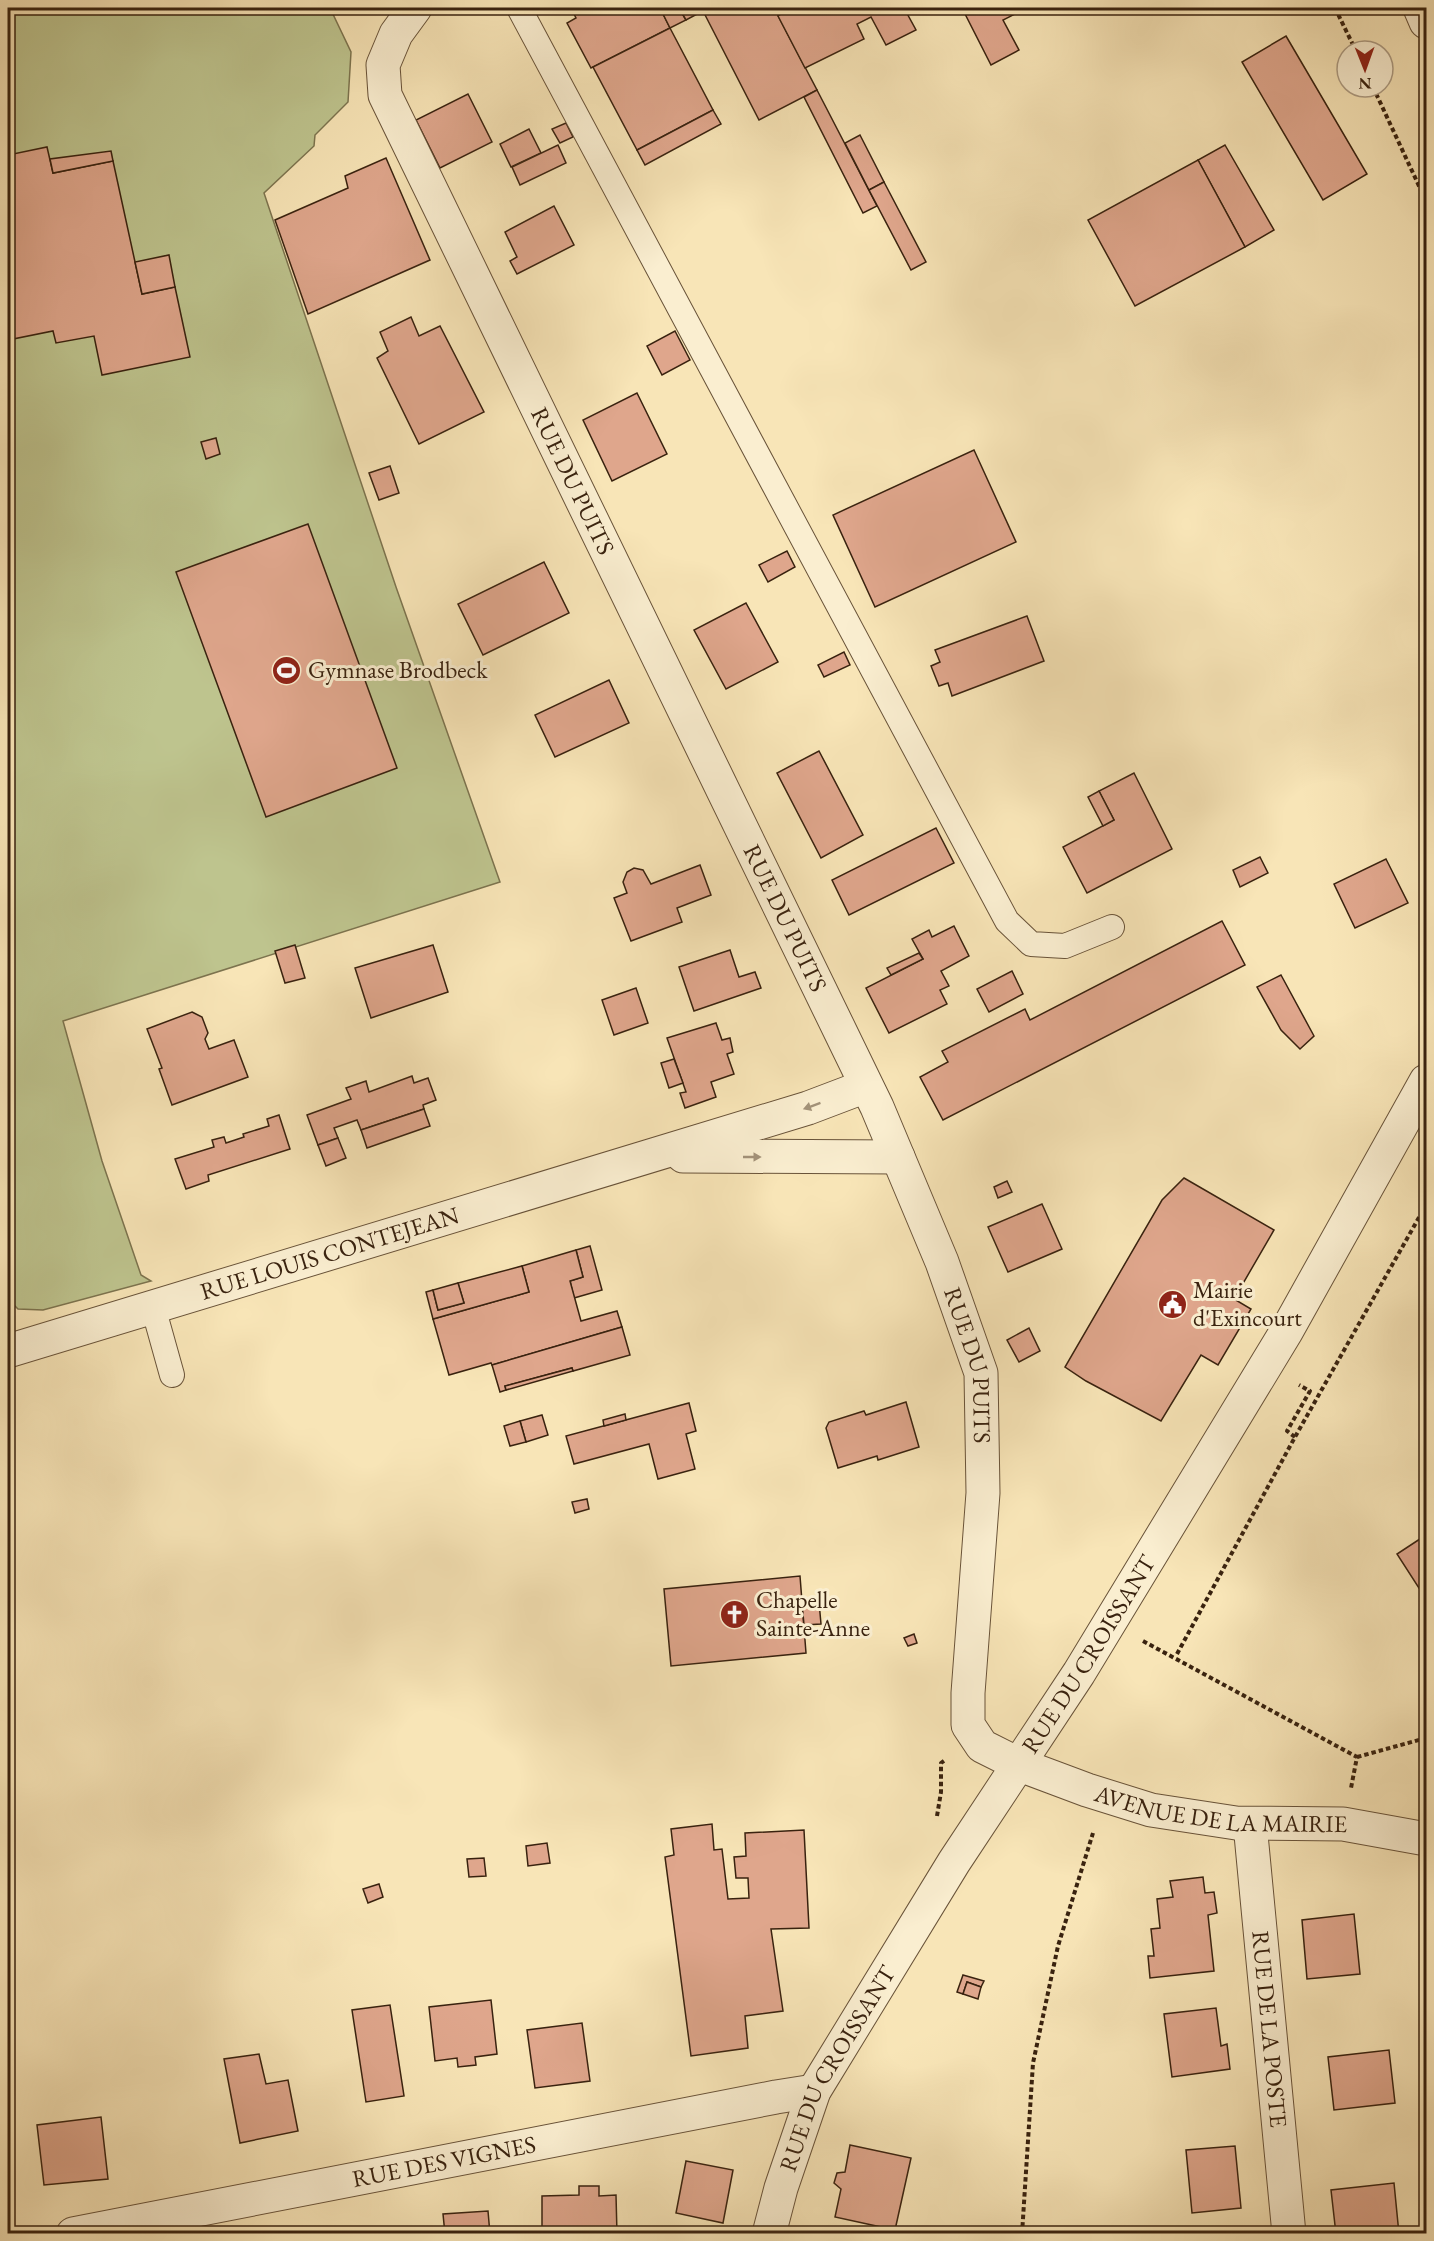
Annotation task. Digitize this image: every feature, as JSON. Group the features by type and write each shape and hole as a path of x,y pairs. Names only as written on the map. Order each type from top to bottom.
{"street":[{"name":"RUE DU PUITS","path":"415,8 396,34 383,65 385,95 866,1086 942,1262 981,1373 982,1493 968,1693 969,1725 975,1735"},
{"path":"1420,8 1426,22"},
{"name":"RUE DU CROISSANT","path":"769,2234 781,2188 814,2091 954,1862 1020,1765 1110,1623 1286,1332 1426,1081"},
{"name":"RUE LOUIS CONTEJEAN","path":"8,1351 808,1108 866,1086"},
{"name":"RUE LOUIS CONTEJEAN","path":"651,1156 898,1157"},
{"path":"975,1735 982,1746 1020,1765"},
{"name":"AVENUE DE LA MAIRIE","path":"1020,1765 1087,1790 1151,1810 1250,1824 1343,1824 1426,1839"},
{"name":"RUE DE LA POSTE","path":"1250,1824 1289,2234"},
{"name":"RUE DES VIGNES","path":"73,2234 814,2091"}],"lane":[{"path":"519,8 1007,921 1032,944 1065,946 1112,927"},
{"path":"153,1307 172,1375"}],"path":[{"path":"1335,8 1350,39"},
{"path":"1379,99 1426,201"},
{"path":"1177,1654 1426,1205"},
{"path":"1296,1383 1310,1391 1287,1431 1296,1437"},
{"path":"1110,1623 1357,1757 1426,1738"},
{"path":"954,1862 932,1848 941,1792 941,1763 975,1735"},
{"path":"1343,1824 1357,1757"},
{"path":"1022,2234 1033,2063 1058,1946 1093,1833"}],"green space":[{"path":"8,8 330,8 351,52 348,102 315,135 314,146 264,193 396,587 500,882 63,1021 102,1161 141,1275 151,1281 43,1310 18,1309 8,1299"}],"building":[{"path":"571,8 660,8 670,28 591,68 567,23 576,18"},
{"path":"660,8 679,8 686,20 670,28"},
{"path":"679,8 701,8 703,11 686,20"},
{"path":"774,8 817,90 759,120 702,9"},
{"path":"778,8 904,8 916,30 886,45 871,17 857,24 864,39 805,68 778,16 781,14"},
{"path":"962,8 1027,8 1003,20 1019,50 991,65"},
{"path":"670,28 713,110 637,150 593,67"},
{"path":"1286,36 1367,174 1323,200 1242,62"},
{"path":"817,90 877,206 863,213 804,97"},
{"path":"468,94 492,142 440,168 416,120"},
{"path":"713,110 721,124 645,165 637,150"},
{"path":"566,123 573,137 560,143 552,129"},
{"path":"529,129 541,153 511,167 500,144"},
{"path":"860,135 884,182 869,190 845,143"},
{"path":"558,145 566,163 520,185 512,167"},
{"path":"1225,145 1274,230 1245,247 1198,160"},
{"path":"47,147 53,173 113,161 142,294 175,287 190,357 102,375 94,336 56,343 53,331 8,340 8,155"},
{"path":"111,151 113,161 53,173 50,159"},
{"path":"386,158 430,260 308,314 275,220 348,188 345,176"},
{"path":"1198,160 1245,247 1135,306 1088,220"},
{"path":"884,182 926,262 911,270 869,190"},
{"path":"554,206 574,245 517,274 510,261 517,257 505,232"},
{"path":"169,255 175,287 142,294 135,262"},
{"path":"411,317 419,336 440,326 484,412 419,444 377,358 388,351 380,332"},
{"path":"675,331 690,360 662,375 647,346"},
{"path":"637,393 667,454 612,481 583,420"},
{"path":"216,438 220,454 206,459 201,442"},
{"path":"974,450 1016,542 875,607 833,515"},
{"path":"390,466 399,493 379,500 369,473"},
{"name":"Gymnase Brodbeck","path":"308,524 397,768 266,817 176,572"},
{"path":"787,551 795,567 768,582 759,565"},
{"path":"544,562 569,613 483,655 458,604"},
{"path":"746,603 778,662 726,689 694,630"},
{"path":"1027,616 1044,661 952,696 948,683 939,686 931,666 940,662 935,650"},
{"path":"844,652 850,665 824,677 818,665"},
{"path":"609,680 629,723 555,757 535,715"},
{"path":"819,751 863,835 821,858 777,773"},
{"path":"1134,773 1172,849 1087,893 1063,847 1114,820 1099,791"},
{"path":"1099,791 1114,820 1103,826 1088,797"},
{"path":"936,828 954,863 849,915 832,880"},
{"path":"1260,857 1268,873 1240,887 1233,870"},
{"path":"1386,859 1408,903 1355,928 1334,884"},
{"path":"700,865 711,895 677,908 682,922 631,941 614,898 627,893 623,882 627,872 634,868 643,870 651,884"},
{"path":"1222,921 1245,965 943,1120 920,1077 948,1062 942,1051 1025,1009 1030,1020"},
{"path":"954,926 969,956 941,971 949,986 940,990 947,1004 889,1033 866,988 923,959 912,939 929,930 932,937"},
{"path":"295,945 305,978 285,983 275,951"},
{"path":"433,945 448,992 371,1018 355,968"},
{"path":"730,950 739,977 755,972 761,988 694,1011 679,967"},
{"path":"919,953 923,959 891,975 887,968"},
{"path":"1012,971 1023,994 989,1012 977,989"},
{"path":"1281,975 1314,1036 1300,1049 1281,1030 1257,987"},
{"path":"636,988 648,1023 614,1035 602,1000"},
{"path":"192,1012 202,1017 208,1033 205,1039 209,1049 234,1040 248,1077 172,1105 159,1069 162,1068 147,1029"},
{"path":"716,1023 722,1040 730,1038 733,1052 727,1054 734,1074 711,1082 716,1097 685,1108 680,1093 686,1092 667,1038"},
{"path":"674,1059 683,1083 669,1088 661,1063"},
{"path":"412,1076 414,1083 428,1078 436,1100 423,1105 424,1109 361,1130 357,1120 334,1128 338,1138 318,1145 307,1115 351,1099 346,1088 366,1081 369,1092"},
{"path":"424,1109 430,1126 367,1148 361,1130"},
{"path":"279,1115 290,1149 208,1175 209,1181 186,1189 175,1159 214,1147 212,1140 224,1137 226,1143 244,1137 243,1134 269,1126 267,1119"},
{"path":"338,1138 346,1158 326,1166 318,1145"},
{"name":"Mairie d'Exincourt","path":"1184,1178 1274,1230 1234,1299 1251,1309 1218,1365 1201,1355 1161,1421 1086,1381 1065,1367 1162,1200"},
{"path":"1007,1181 1012,1192 998,1198 994,1187"},
{"path":"1042,1204 1062,1249 1008,1272 988,1227"},
{"path":"590,1246 602,1290 574,1298 570,1281 583,1277 576,1250"},
{"path":"576,1250 583,1277 570,1281 581,1321 617,1311 622,1327 492,1365 491,1363 449,1375 433,1319 529,1292 522,1266"},
{"path":"522,1266 529,1292 433,1319 426,1292 433,1290 438,1310 464,1303 458,1283"},
{"path":"458,1283 464,1303 438,1310 433,1290"},
{"path":"622,1327 630,1355 573,1371 572,1368 505,1386 506,1390 500,1392 492,1365"},
{"path":"1029,1328 1040,1351 1019,1362 1007,1340"},
{"path":"572,1368 573,1371 506,1390 505,1386"},
{"path":"906,1402 919,1447 878,1460 877,1456 838,1468 826,1428 829,1422 864,1411 866,1415"},
{"path":"689,1403 696,1431 686,1434 695,1469 658,1479 649,1444 574,1464 566,1436"},
{"path":"625,1414 626,1420 604,1426 603,1420"},
{"path":"542,1415 548,1435 526,1442 520,1421"},
{"path":"520,1421 526,1442 510,1446 504,1426"},
{"path":"587,1499 589,1509 575,1513 572,1502"},
{"path":"1426,1535 1426,1599 1397,1554"},
{"name":"Chapelle Sainte-Anne","path":"800,1576 806,1653 671,1666 664,1589"},
{"path":"819,1602 821,1624 804,1625 802,1603"},
{"path":"914,1634 917,1643 908,1646 904,1638"},
{"path":"712,1824 714,1850 722,1849 728,1899 749,1898 748,1878 736,1878 734,1857 746,1856 745,1833 804,1830 809,1928 771,1929 783,2011 745,2016 748,2048 691,2056 665,1857 674,1855 671,1829"},
{"path":"547,1843 550,1863 528,1866 526,1846"},
{"path":"484,1858 486,1876 469,1877 467,1859"},
{"path":"1203,1877 1205,1893 1214,1892 1217,1913 1208,1915 1214,1971 1150,1978 1148,1956 1154,1956 1151,1929 1160,1928 1157,1899 1173,1897 1170,1881"},
{"path":"379,1884 383,1897 368,1903 363,1889"},
{"path":"1354,1914 1360,1974 1307,1979 1302,1920"},
{"path":"963,1975 984,1981 981,1987 967,1982 963,1994 957,1992"},
{"path":"967,1982 981,1987 978,1999 963,1994"},
{"path":"491,2000 497,2054 475,2057 476,2065 458,2067 457,2058 435,2061 429,2007"},
{"path":"390,2005 404,2096 366,2102 352,2010"},
{"path":"1216,2008 1221,2046 1227,2044 1230,2069 1172,2077 1164,2014"},
{"path":"582,2023 590,2081 535,2088 527,2030"},
{"path":"1389,2050 1395,2103 1334,2110 1328,2057"},
{"path":"259,2054 266,2084 288,2080 298,2131 240,2143 224,2059"},
{"path":"101,2117 108,2179 44,2185 37,2125"},
{"path":"850,2145 911,2158 895,2230 835,2217 841,2189 834,2183 837,2173 845,2172"},
{"path":"1235,2146 1241,2208 1192,2213 1186,2150"},
{"path":"686,2161 733,2170 723,2223 676,2213"},
{"path":"1394,2183 1399,2234 1336,2234 1331,2190"},
{"path":"579,2186 599,2186 599,2196 616,2195 617,2234 542,2234 542,2196 579,2195"},
{"path":"488,2211 490,2234 445,2234 443,2214"}],"place":[{"name":"Gymnase Brodbeck","path":"287,670"},
{"name":"Mairie d'Exincourt","path":"1172,1304"},
{"name":"Chapelle Sainte-Anne","path":"735,1614"}]}
